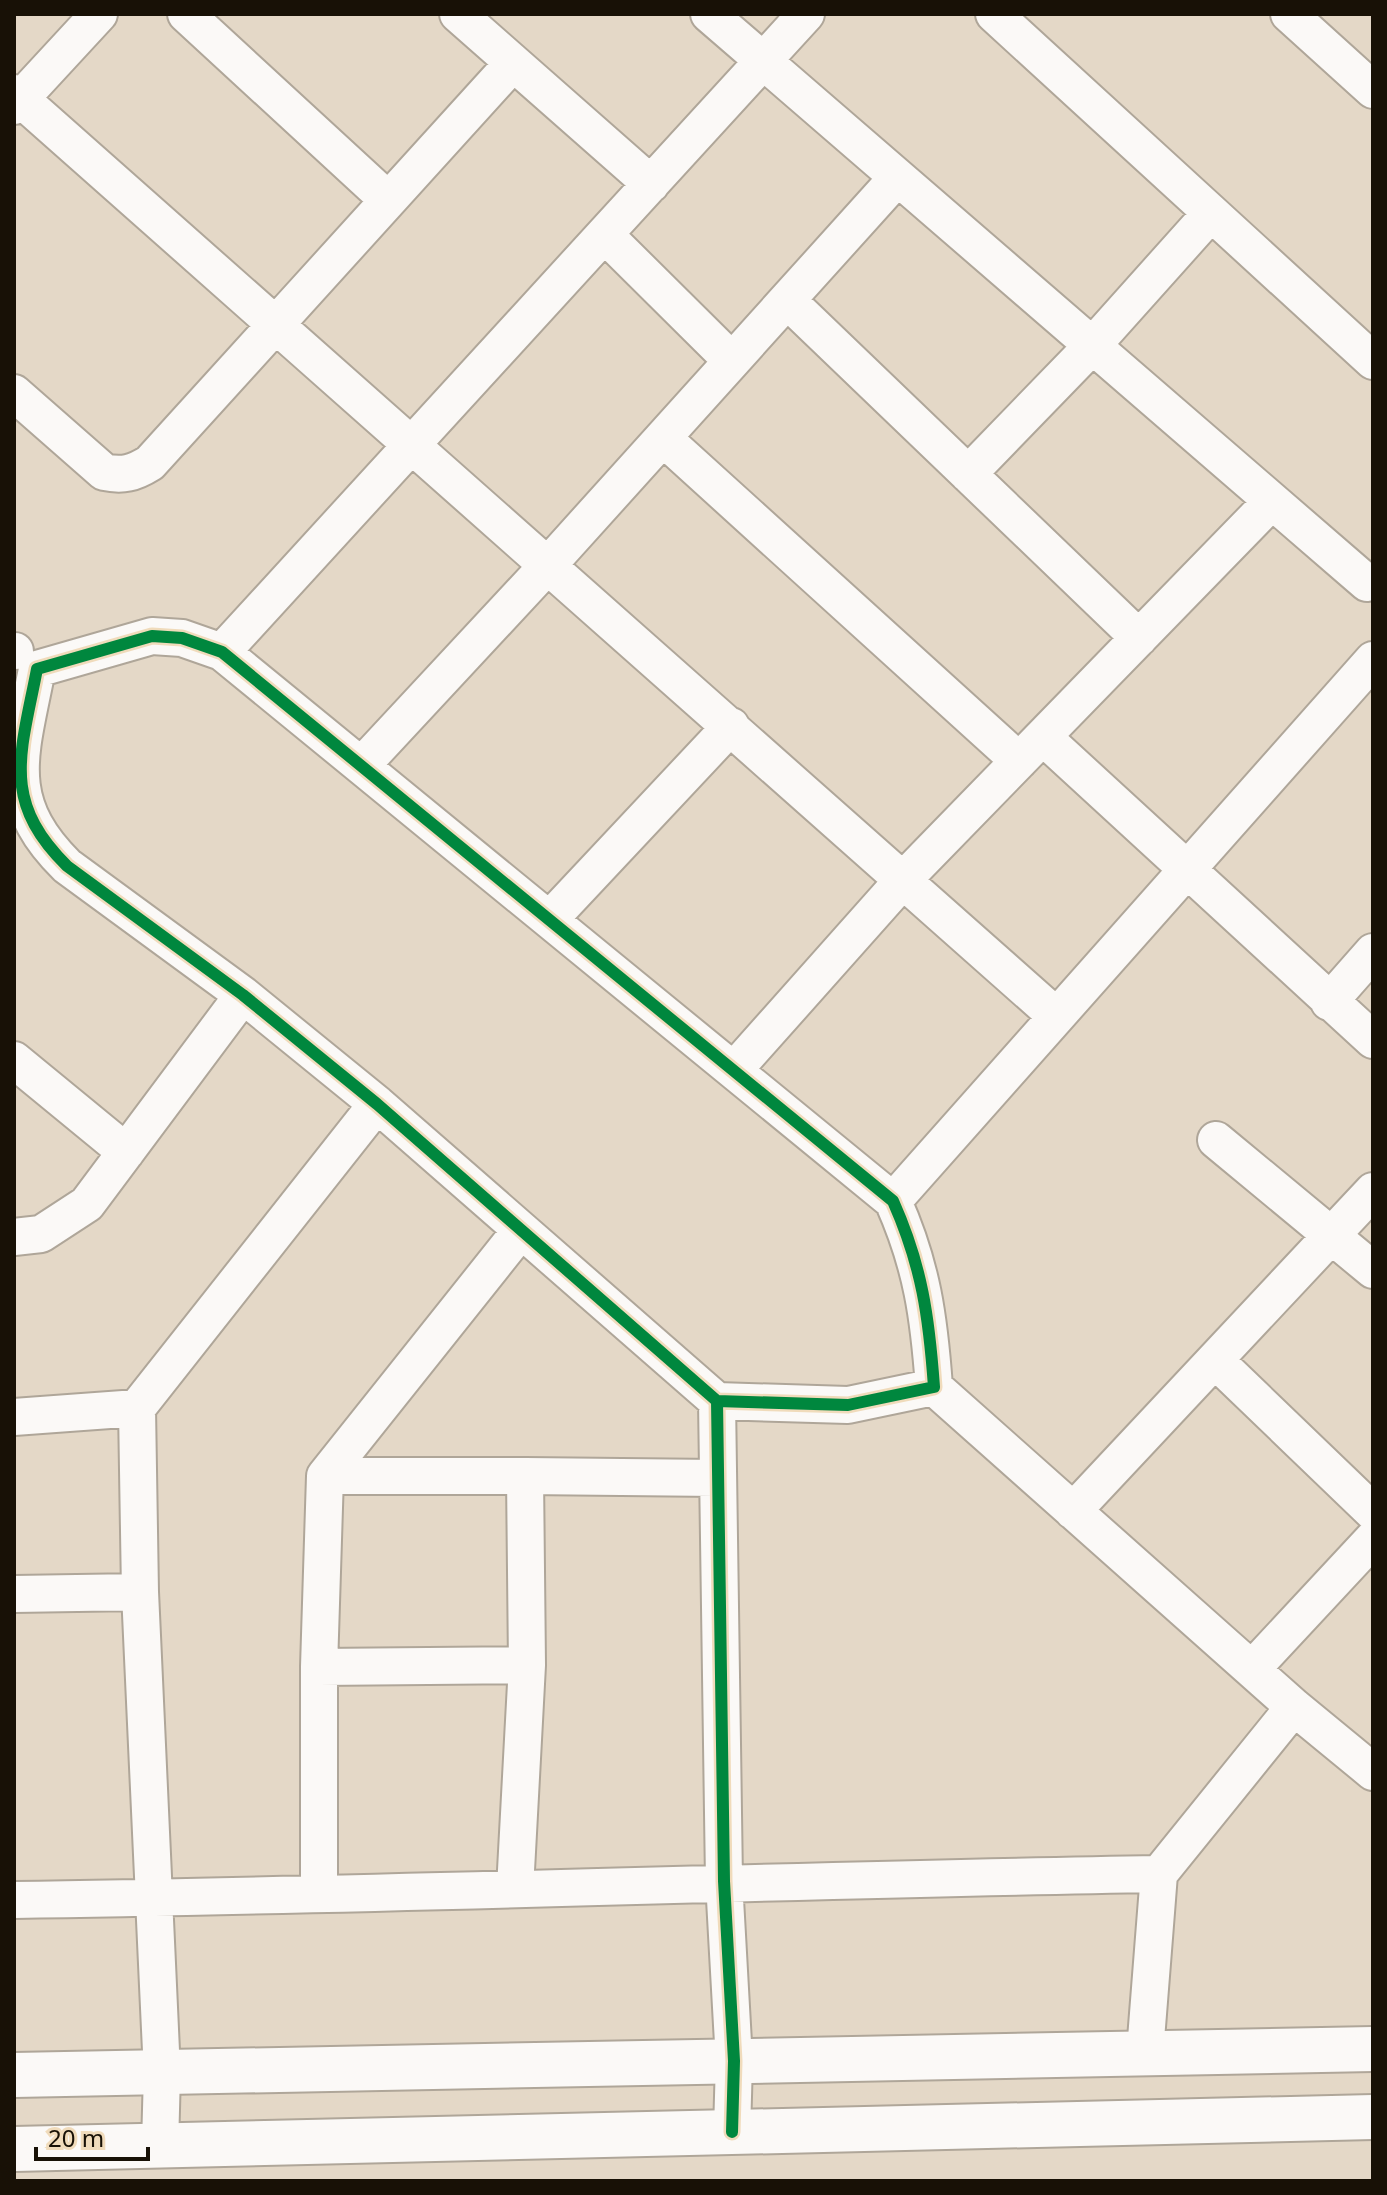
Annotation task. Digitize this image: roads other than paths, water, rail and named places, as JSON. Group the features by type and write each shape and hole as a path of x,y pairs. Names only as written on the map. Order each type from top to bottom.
{"street":[{"path":"99,14 16,99 276,323 1056,1016"},
{"path":"186,14 388,200"},
{"path":"458,14 651,184"},
{"path":"709,14 1272,501 1371,579"},
{"path":"222,652 806,14"},
{"path":"994,14 1373,361"},
{"path":"1289,14 1373,90"},
{"path":"14,393 104,472 120,475 136,472 150,463 513,63"},
{"path":"362,765 549,564 897,178"},
{"path":"968,474 1092,346 1211,213"},
{"path":"605,235 732,361"},
{"path":"787,300 1139,638"},
{"path":"663,438 1031,749 1187,867 1373,1040"},
{"path":"734,1070 903,880 1272,501"},
{"path":"934,1387 848,1405 717,1401 377,1104 243,995 67,866 28,843 17,771 20,655 152,636 182,638 222,652 893,1201 917,1261 929,1316 934,1387 1294,1707 1373,1772"},
{"path":"893,1201 1373,660"},
{"path":"550,919 731,726"},
{"path":"1329,1002 1373,952"},
{"path":"14,1237 41,1234 65,1222 87,1204 243,995"},
{"path":"14,1060 126,1152"},
{"path":"160,2146 162,2073 140,1592 137,1408 377,1104"},
{"path":"1216,1140 1373,1270"},
{"path":"1073,1511 1373,1191"},
{"path":"319,1894 319,1667 325,1476 521,1230"},
{"path":"1215,1360 1373,1512"},
{"path":"717,1401 724,1881 734,2061 732,2132"},
{"path":"14,1417 137,1408"},
{"path":"325,1476 718,1478"},
{"path":"515,1889 527,1665 525,1476"},
{"path":"1252,1669 1373,1539"},
{"path":"14,1594 140,1592"},
{"path":"319,1667 527,1665"},
{"path":"1145,2052 1159,1874 1294,1707"},
{"path":"14,1900 515,1889 724,1881 1159,1874"},
{"path":"14,2075 1373,2049"},
{"path":"14,2149 1373,2117"}]}
